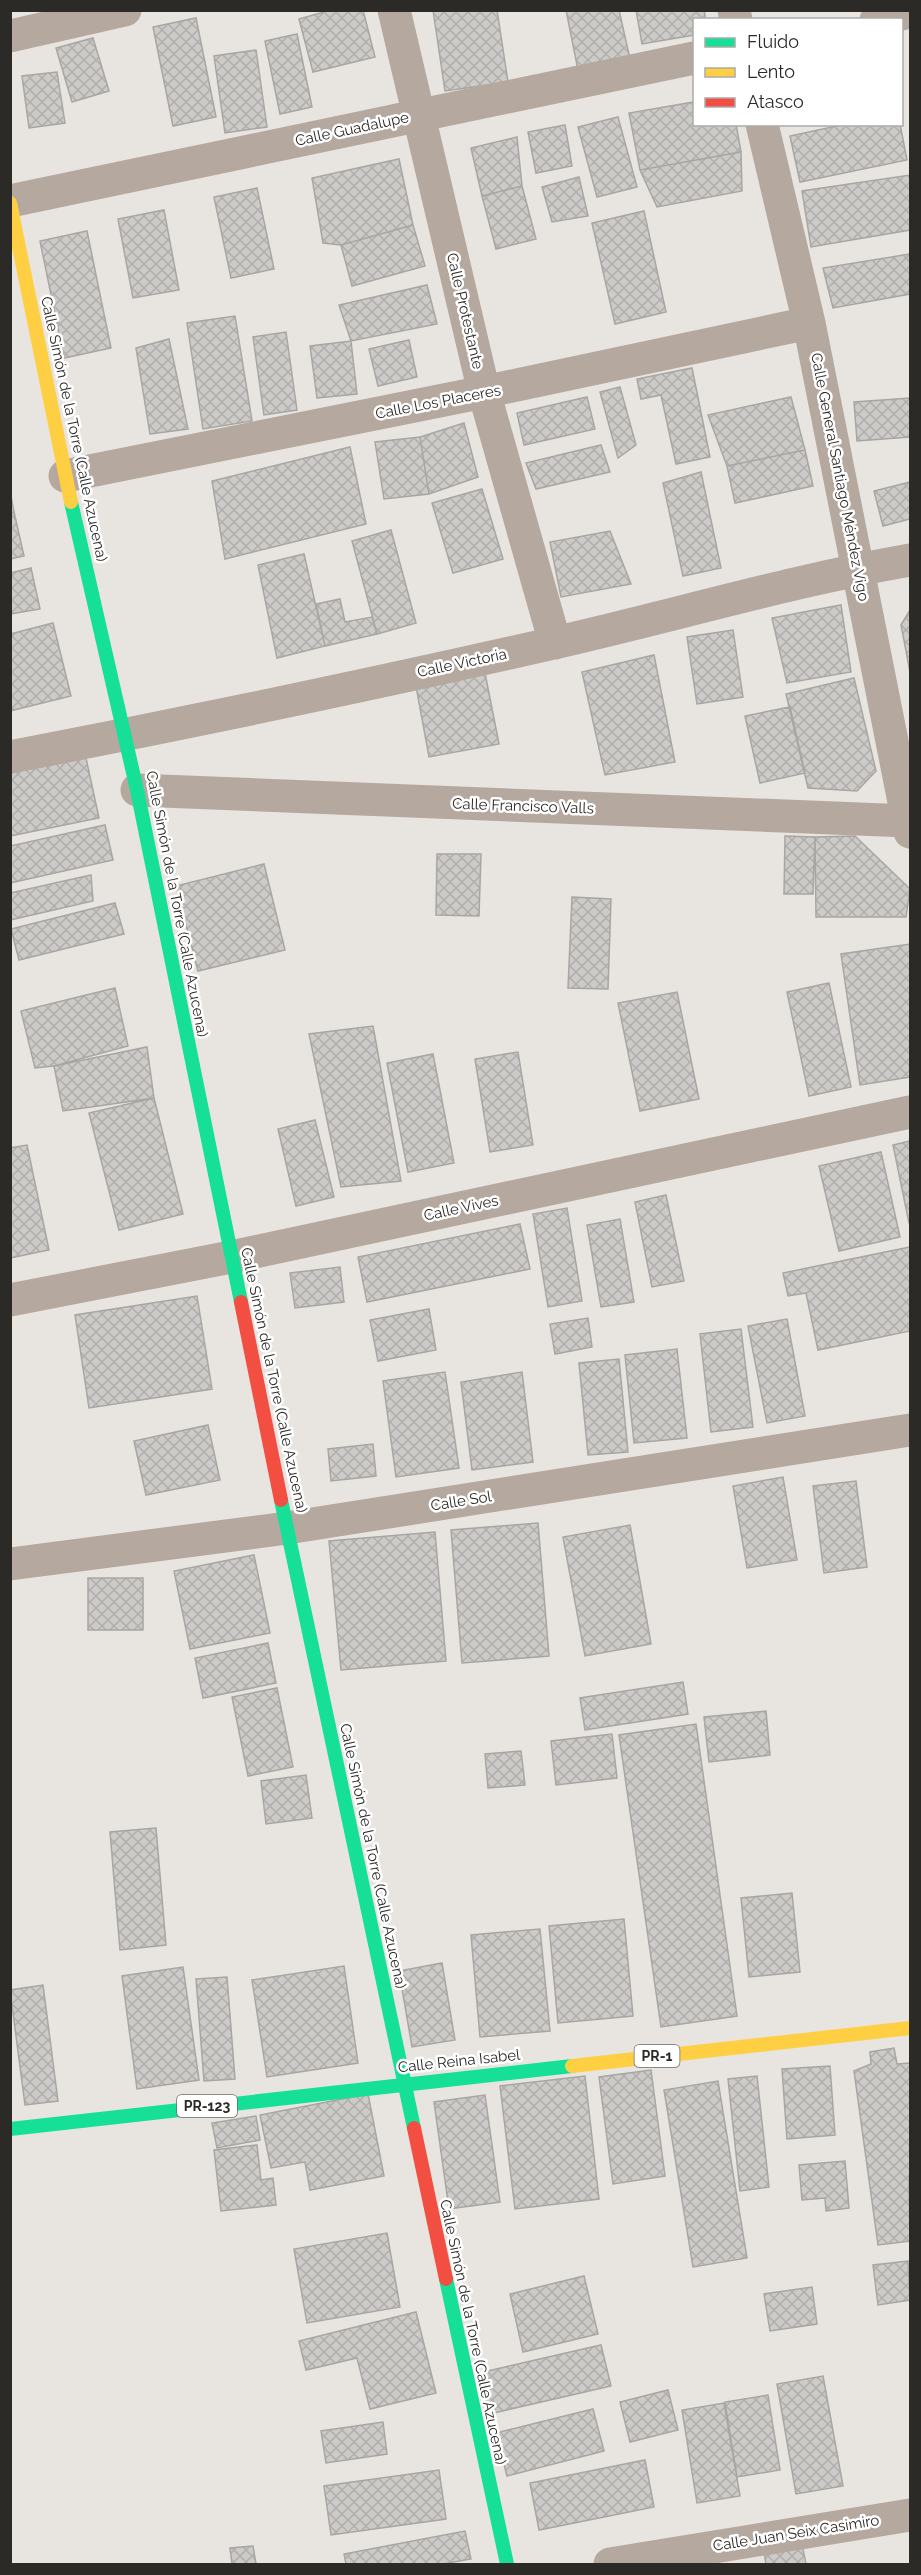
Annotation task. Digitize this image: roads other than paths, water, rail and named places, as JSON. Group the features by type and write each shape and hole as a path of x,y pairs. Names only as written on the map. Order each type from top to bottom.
{"street":[{"path":"10,36 125,10"},
{"name":"Calle Protestante","path":"394,10 484,392 555,643"},
{"path":"884,18 910,12"},
{"name":"Calle Guadalupe","path":"10,202 693,58"},
{"name":"Calle General Santiago Méndez Vigo","path":"762,126 809,323 909,826"},
{"name":"Calle Simón de la Torre (Calle Azucena)","path":"10,202 65,476 137,790 287,1528 403,2084 507,2565"},
{"name":"Calle Los Placeres","path":"65,476 484,392 809,323"},
{"name":"Calle Victoria","path":"10,757 125,735 555,643 858,569 910,560"},
{"name":"Calle Francisco Valls","path":"137,790 909,826"},
{"name":"Calle Vives","path":"10,1300 231,1257 910,1112"},
{"name":"Calle Sol","path":"10,1564 287,1528 910,1430"},
{"name":"Calle Reina Isabel","path":"10,2128 910,2028"},
{"name":"Calle Juan Seix Casimiro","path":"610,2565 910,2514"}]}
